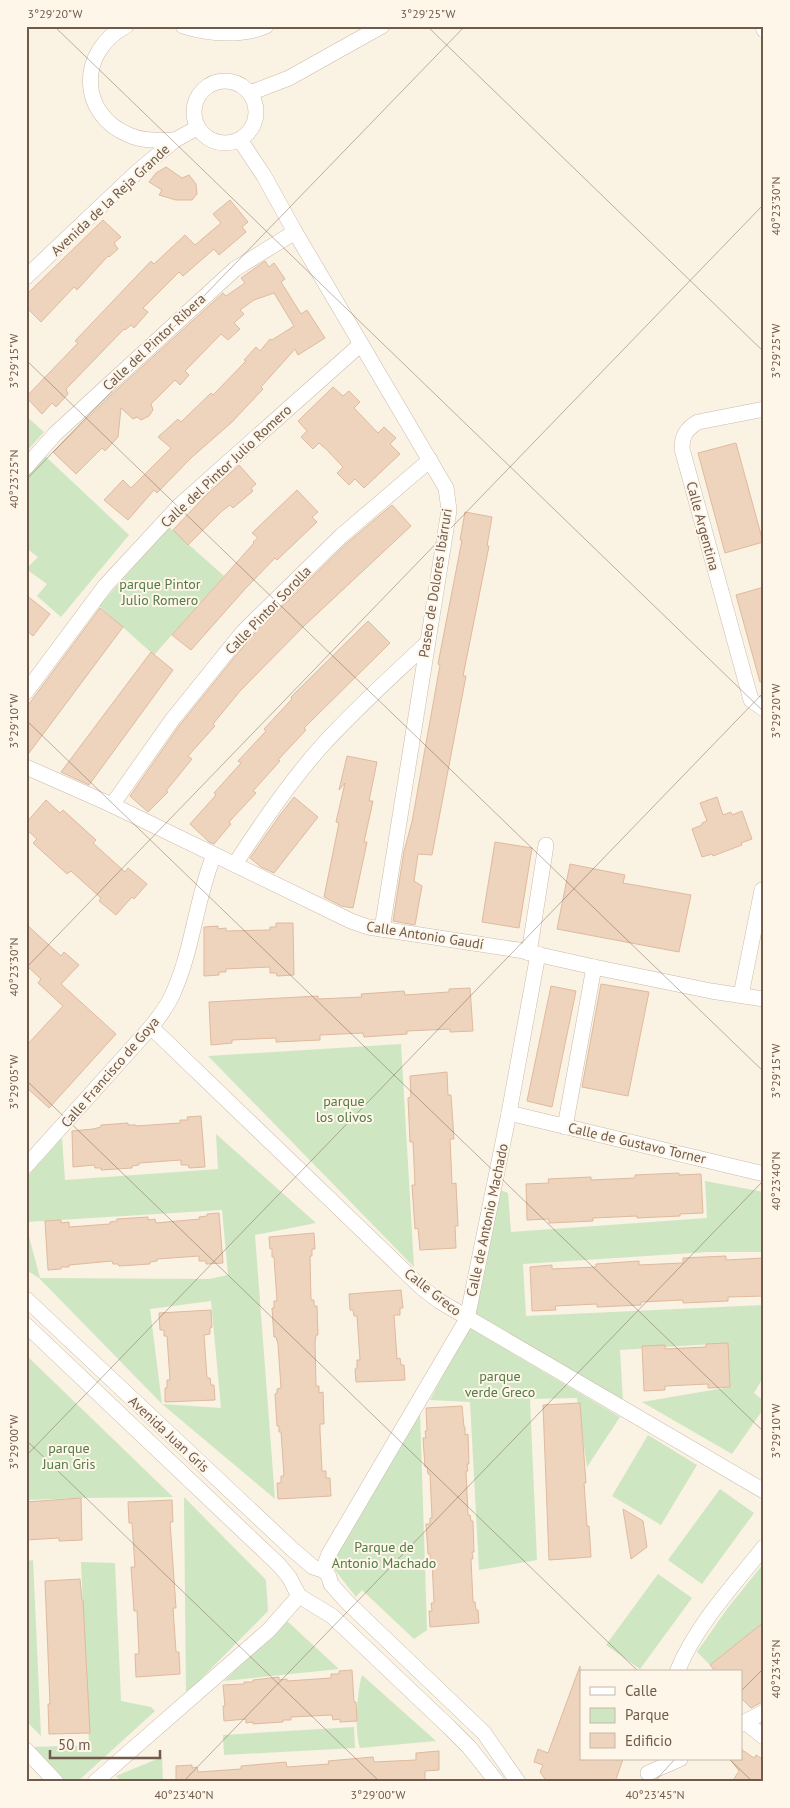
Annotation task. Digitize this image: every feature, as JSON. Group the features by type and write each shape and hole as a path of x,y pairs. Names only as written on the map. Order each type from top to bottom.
{"street":[{"path":"126,26 108,39 96,56 92,71 91,90 95,105 105,119 118,130 130,136 144,140 175,140"},
{"path":"183,26 208,33 238,32 266,26"},
{"path":"250,93 289,78 382,26"},
{"path":"225,81 241,86 250,93 254,99 256,119 252,129 240,140 218,143 210,140 197,128 194,109 199,96 208,86 225,81"},
{"name":"Avenida de la Reja Grande","path":"26,277 137,172 175,140 197,128"},
{"name":"Paseo de Dolores Ibárruri","path":"240,140 264,176 446,488 449,510 426,644 382,929"},
{"name":"Calle del Pintor Ribera","path":"26,467 56,434 234,269 295,232"},
{"name":"Calle del Pintor Julio Romero","path":"26,692 105,586 180,505 361,344"},
{"name":"Calle Argentina","path":"764,409 698,422 689,427 682,439 682,450 751,700 764,709"},
{"name":"Calle Pintor Sorolla","path":"112,805 172,720 243,632 341,536 430,460"},
{"path":"235,864 265,817 320,748 368,698 426,644"},
{"name":"Calle Antonio Gaudí","path":"26,767 112,805 368,927 534,954 711,991 764,999"},
{"name":"Calle de Antonio Machado","path":"318,1569 329,1554 467,1319 509,1113 534,954 546,845"},
{"name":"Calle Francisco de Goya","path":"26,1166 152,1027 174,991 214,855"},
{"path":"741,995 762,890"},
{"path":"566,1126 594,968"},
{"name":"Calle Greco","path":"152,1027 421,1287 467,1319 764,1492"},
{"name":"Calle de Gustavo Torner","path":"509,1113 764,1174"},
{"name":"Avenida Juan Gris","path":"26,1299 285,1543 329,1577 331,1584 347,1602 484,1733 518,1782"},
{"name":"Avenida Juan Gris","path":"26,1325 279,1565 290,1577 302,1596 332,1616 449,1726 469,1747 497,1782"},
{"path":"678,1670 707,1619 764,1547"},
{"path":"302,1596 297,1576 302,1571 318,1569"},
{"path":"302,1596 318,1602 325,1598 331,1584"},
{"path":"95,1782 269,1630 302,1596"},
{"path":"764,1712 743,1723 764,1737"},
{"path":"26,1750 56,1782"},
{"path":"649,1775 678,1760"}],"green space":[{"path":"26,416 44,432 26,452"},
{"path":"44,455 129,535 61,617 37,596 47,584 26,569 38,557 26,548 26,478"},
{"name":"parque Pintor Julio Romero","path":"169,527 224,576 154,655 99,606"},
{"name":"parque los olivos","path":"401,1044 414,1267 208,1056"},
{"path":"216,1134 316,1223 255,1235 275,1499 162,1404 39,1278 26,1270 26,1225 40,1278 209,1279 228,1275 222,1210 26,1222 26,1178 62,1138 65,1180 218,1169","holes":["211,1301 221,1408 162,1404 150,1309"]},
{"path":"705,1181 764,1192 764,1252 708,1252 523,1264 526,1316 764,1305 764,1376 754,1393 764,1401 764,1408 732,1454 642,1402 730,1387 728,1343 620,1350 623,1402 474,1316 500,1190 508,1193 511,1232 707,1218"},
{"name":"parque verde Greco","path":"468,1327 620,1417 587,1467 577,1398 530,1399 537,1560 479,1570 470,1402 430,1400"},
{"name":"parque Juan Gris","path":"26,1355 173,1497 26,1500"},
{"name":"Parque de Antonio Machado","path":"420,1410 427,1630 414,1639 362,1590 356,1597 331,1565"},
{"path":"648,1435 697,1465 661,1525 612,1496"},
{"path":"720,1489 754,1513 702,1584 668,1560"},
{"path":"184,1497 266,1580 268,1611 186,1694"},
{"path":"33,1560 41,1736 26,1721 26,1561"},
{"path":"81,1562 115,1563 121,1701 151,1707 155,1711 77,1782 64,1782 33,1747 89,1745"},
{"path":"764,1563 764,1622 710,1665 697,1652 727,1609"},
{"path":"658,1574 692,1598 640,1669 606,1645"},
{"path":"287,1621 339,1669 224,1681"},
{"path":"362,1675 436,1741 360,1748 357,1732 357,1712"},
{"path":"354,1727 355,1748 224,1755 223,1735"},
{"path":"162,1757 163,1782 122,1782 116,1776"}],"building":[{"path":"166,167 182,178 189,175 196,184 197,194 192,200 176,200 159,195 162,190 149,182 156,173"},
{"path":"230,200 248,222 242,227 246,232 219,255 214,249 183,276 179,272 143,308 148,312 134,328 131,325 124,329 66,389 68,394 56,407 52,403 42,414 26,397 78,343 75,341 151,261 154,264 185,235 195,245 221,223 213,214"},
{"path":"103,220 121,237 114,243 118,249 108,256 77,290 74,287 41,322 26,307 26,295"},
{"path":"265,261 269,267 274,263 285,279 281,282 301,314 307,310 325,338 298,355 295,349 261,387 263,389 232,422 191,458 157,493 154,490 128,520 104,500 123,480 131,488 171,448 158,437 178,419 181,422 211,393 213,395 246,361 244,360 256,347 260,351 270,339 272,340 294,326 274,293 254,300 240,310 244,314 234,323 240,329 228,340 221,334 185,371 189,375 180,385 175,380 151,404 153,410 149,416 141,420 137,417 133,419 121,408 118,437 105,451 102,448 76,474 53,452 110,396 223,293 226,296 245,283 241,278"},
{"path":"333,387 343,396 349,391 360,402 354,408 378,433 384,427 396,438 390,444 400,454 364,488 355,479 349,485 337,473 343,467 327,450 319,443 313,449 301,437 307,431 298,421"},
{"path":"736,443 763,542 725,553 698,453"},
{"path":"239,465 256,484 251,488 253,491 233,508 230,505 222,511 188,545 173,530 207,494"},
{"path":"297,490 318,512 312,517 317,522 277,560 275,558 191,650 172,635 258,538 252,533"},
{"path":"392,505 411,526 304,626 240,691 213,724 215,726 188,756 192,759 166,791 168,792 148,812 130,796 179,726 250,638 347,543"},
{"path":"465,512 492,517 487,546 489,546 463,676 466,676 432,855 418,854 414,881 422,886 415,925 393,921 404,851 412,822 440,665 438,664 462,540 460,540"},
{"path":"764,587 764,682 760,682 736,595"},
{"path":"26,595 50,614 33,636 26,630"},
{"path":"100,608 123,627 26,757 26,708"},
{"path":"368,621 390,643 304,728 306,730 253,791 256,793 229,822 231,824 214,844 209,842 190,824 216,795 214,793 241,763 238,761 266,731 264,729 292,699 291,697"},
{"path":"151,652 173,670 89,785 61,772"},
{"path":"347,756 377,762 369,801 373,801 364,842 367,842 353,908 341,906 324,897 339,823 336,822 345,783 339,790"},
{"path":"294,797 318,817 274,873 261,867 250,858"},
{"path":"717,797 723,815 731,812 732,815 742,811 752,839 741,843 742,845 713,856 712,854 702,857 692,829 707,821 700,803"},
{"path":"46,800 60,813 63,810 96,840 93,843 125,872 128,868 147,884 116,915 99,901 101,898 71,871 67,874 33,843 37,839 26,829 26,823"},
{"path":"495,842 532,848 519,928 482,922"},
{"path":"570,864 625,875 623,883 691,895 679,952 557,929"},
{"path":"276,923 293,923 294,975 277,976 276,973 270,973 270,967 226,969 226,972 219,972 219,975 204,976 204,927 218,926 218,929 226,928 226,931 270,930 270,927 276,927"},
{"path":"26,924 61,956 64,952 79,965 61,984 116,1034 49,1108 26,1087 26,1046 63,1006 38,983 41,979 26,965"},
{"path":"601,984 649,992 628,1096 582,1087"},
{"path":"551,986 576,991 552,1107 527,1101"},
{"path":"470,988 473,1031 450,1032 450,1029 407,1031 407,1034 364,1037 363,1033 320,1035 320,1040 276,1042 276,1038 232,1040 232,1043 211,1045 209,1002 318,996 318,999 362,997 361,994 404,991 405,995 449,992 449,989"},
{"path":"447,1072 448,1095 451,1095 454,1139 450,1139 452,1184 456,1183 458,1226 455,1226 456,1248 420,1250 418,1228 415,1229 412,1185 415,1185 413,1142 410,1142 408,1098 411,1097 410,1076"},
{"path":"201,1116 205,1167 189,1168 188,1165 181,1165 181,1160 139,1163 139,1165 132,1166 132,1168 101,1170 101,1168 95,1168 94,1165 73,1167 72,1131 93,1129 101,1127 101,1125 128,1123 128,1125 136,1126 180,1123 180,1120 188,1120 187,1117"},
{"path":"679,1173 679,1175 701,1174 703,1213 637,1218 637,1216 593,1218 593,1221 549,1223 549,1219 527,1220 526,1184 549,1183 548,1179 591,1177 591,1180 635,1178 635,1175"},
{"path":"219,1213 223,1263 206,1264 206,1261 199,1261 199,1256 157,1259 157,1261 150,1262 150,1264 119,1266 118,1264 113,1264 112,1261 69,1265 69,1267 61,1267 61,1269 48,1270 45,1221 61,1220 61,1223 69,1222 69,1227 110,1224 110,1222 117,1221 117,1219 148,1217 148,1220 155,1219 156,1223 200,1219 199,1217 207,1216 207,1214"},
{"path":"314,1233 315,1249 312,1249 312,1256 310,1256 311,1300 314,1300 314,1306 317,1306 318,1335 316,1335 315,1343 316,1386 319,1386 319,1393 323,1392 324,1424 320,1424 322,1471 326,1471 326,1478 330,1478 331,1496 278,1499 277,1483 281,1483 281,1476 284,1476 281,1432 279,1432 279,1426 277,1426 275,1394 277,1389 281,1388 278,1344 276,1337 274,1337 272,1308 274,1308 274,1301 277,1301 274,1257 272,1257 272,1249 270,1249 269,1237"},
{"path":"726,1256 726,1260 763,1258 764,1296 728,1297 728,1301 683,1303 683,1300 641,1302 641,1305 597,1307 597,1304 555,1306 556,1310 532,1311 530,1267 552,1265 552,1269 596,1267 596,1264 639,1261 639,1265 683,1263 683,1258"},
{"path":"401,1290 403,1308 400,1308 400,1315 394,1315 397,1359 400,1358 401,1365 404,1365 405,1380 356,1382 355,1369 357,1368 357,1360 360,1360 357,1316 354,1316 353,1310 350,1310 349,1294"},
{"path":"211,1310 212,1327 210,1328 210,1334 204,1335 207,1378 210,1378 211,1385 214,1385 215,1400 165,1402 165,1388 167,1388 167,1380 170,1380 167,1336 164,1336 164,1330 160,1330 159,1313"},
{"path":"728,1343 730,1387 708,1388 708,1384 665,1386 665,1390 644,1391 642,1346 665,1345 665,1349 706,1347 706,1344"},
{"path":"580,1403 587,1526 589,1526 591,1557 549,1560 543,1405"},
{"path":"462,1406 465,1435 468,1434 469,1464 467,1464 468,1471 466,1471 468,1515 470,1515 471,1521 473,1521 474,1552 472,1552 473,1559 471,1559 473,1602 475,1602 476,1610 478,1610 479,1623 430,1627 429,1611 432,1611 431,1603 434,1603 432,1561 430,1561 430,1554 428,1554 426,1524 430,1524 430,1518 432,1518 430,1474 428,1474 427,1467 425,1467 423,1438 426,1438 425,1431 427,1431 426,1408"},
{"path":"81,1498 82,1540 59,1541 59,1538 26,1540 26,1502"},
{"path":"172,1500 173,1522 170,1522 176,1608 173,1608 176,1652 179,1652 180,1674 136,1677 135,1654 139,1654 137,1611 134,1611 131,1567 135,1567 132,1523 129,1523 128,1502"},
{"path":"623,1509 643,1521 647,1547 631,1559"},
{"path":"80,1579 83,1600 90,1733 49,1734 48,1704 50,1704 45,1581"},
{"path":"764,1622 764,1701 751,1708 742,1699 742,1670 714,1670 710,1665"},
{"path":"580,1666 580,1760 623,1760 615,1782 547,1782 540,1772 543,1765 534,1762 538,1749 548,1753"},
{"path":"352,1670 357,1721 340,1722 340,1719 333,1720 332,1715 291,1717 291,1720 283,1720 283,1722 253,1724 253,1722 246,1723 246,1719 224,1721 223,1685 244,1684 244,1682 253,1682 253,1680 279,1677 279,1680 287,1679 287,1681 331,1678 331,1674"},
{"path":"742,1750 754,1758 756,1755 764,1760 764,1782 732,1782 739,1771 731,1760 742,1760"},
{"path":"439,1751 439,1770 425,1771 425,1782 176,1782 176,1766 192,1765 192,1768 197,1767 198,1772 241,1769 241,1766 286,1762 287,1767 329,1764 328,1761 373,1757 374,1762 416,1760 416,1753"}]}
